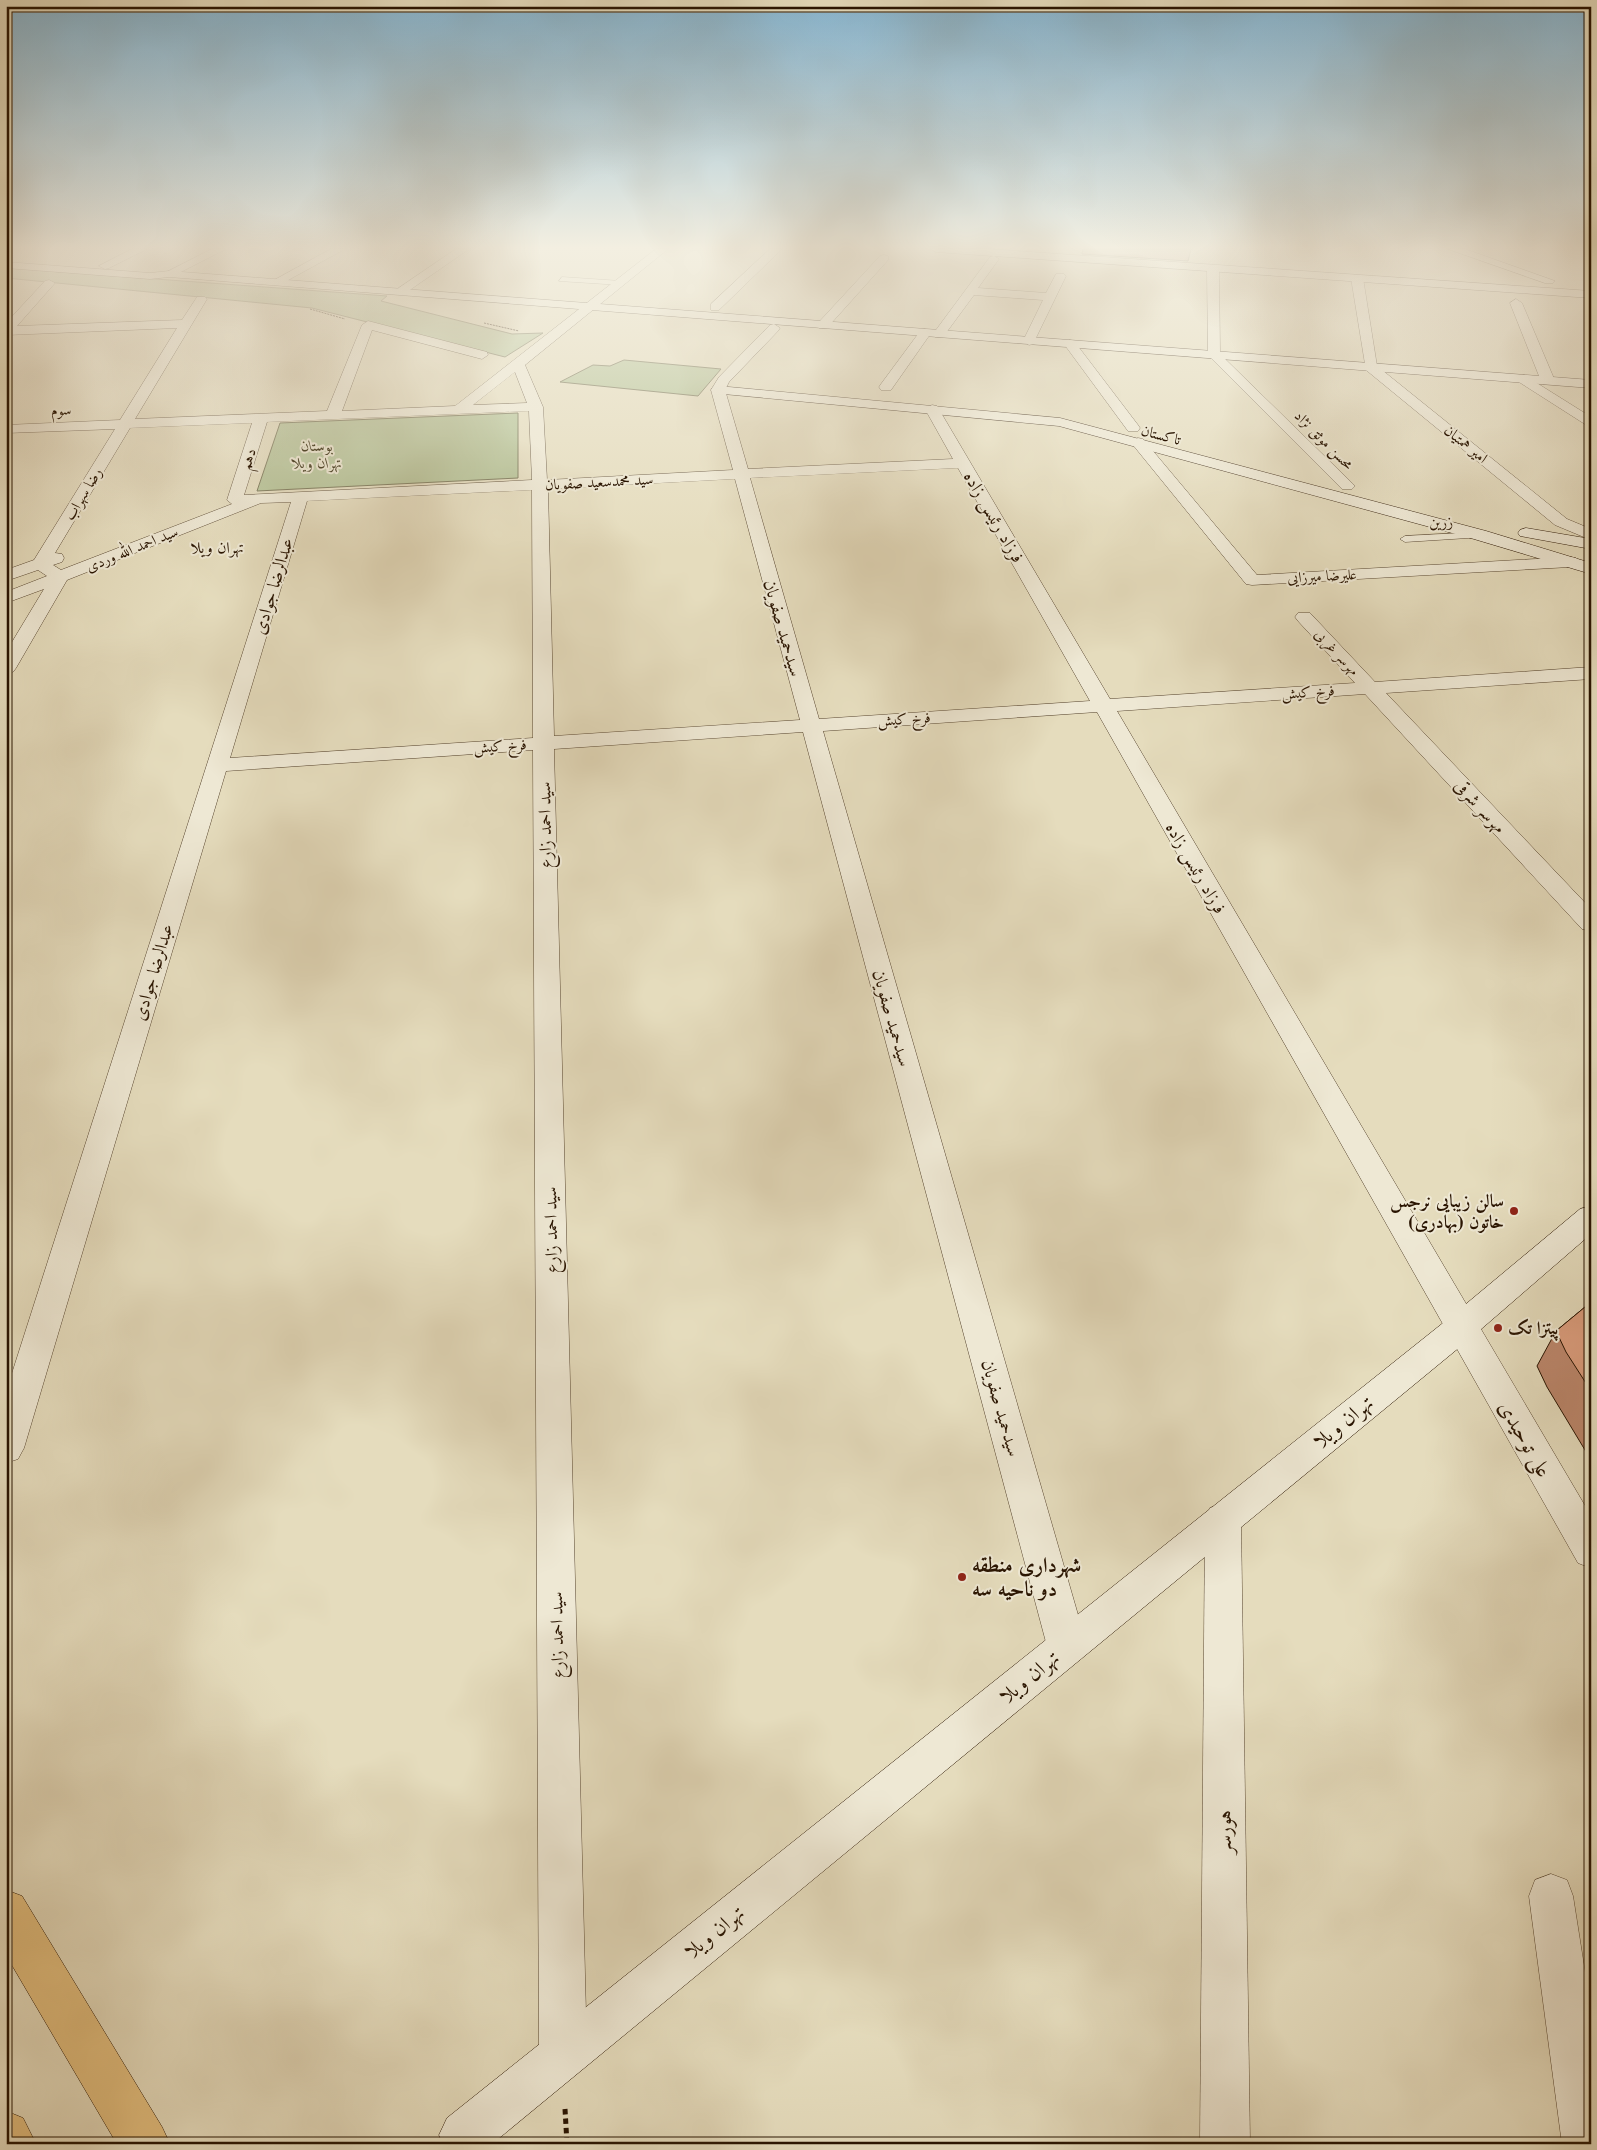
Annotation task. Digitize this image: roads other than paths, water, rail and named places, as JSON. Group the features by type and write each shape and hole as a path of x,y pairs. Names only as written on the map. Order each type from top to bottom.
{"highway":[{"path":"6,1912 145,2144"},
{"path":"6,2135 11,2144"}],"street":[{"name":"رضا سهراب","path":"40,564 171,349"},
{"path":"333,415 359,349"},
{"path":"460,349 482,355"},
{"path":"459,410 537,349"},
{"path":"721,385 754,349"},
{"path":"886,387 913,349"},
{"path":"1074,349 1136,435"},
{"path":"1140,349 1591,384"},
{"path":"1214,349 1214,355"},
{"path":"1368,349 1371,367"},
{"path":"1535,349 1548,380"},
{"name":"محسن موثق نژاد","path":"1214,355 1347,486"},
{"name":"سید احمد زارع","path":"518,364 536,407 540,485 563,2054"},
{"name":"امیر همتیان","path":"1371,367 1561,522 1590,541"},
{"path":"1524,379 1591,424"},
{"name":"تاکستان","path":"721,385 934,404 1136,435 1347,486 1516,530 1590,541"},
{"name":"سیدحمید صفویان","path":"721,385 740,475 1067,1646"},
{"name":"فرزاد رئیس زاده","path":"934,404 964,463 1460,1328"},
{"name":"سوم","path":"6,429 536,407"},
{"name":"دهم","path":"231,496 261,418"},
{"name":"تاکستان","path":"1136,435 1591,569"},
{"name":"علیرضا میرزایی","path":"1136,435 1252,580 1570,562"},
{"name":"سید محمدسعید صفویان","path":"231,496 257,499 964,463"},
{"name":"عبدالرضا جوادی","path":"6,1448 300,497"},
{"name":"سید احمد الله وردی","path":"6,598 257,499"},
{"path":"1388,510 1403,501"},
{"path":"1516,530 1547,531 1559,526 1561,522"},
{"name":"سید احمد الله وردی","path":"6,576 67,554"},
{"path":"6,668 60,577 40,564"},
{"name":"مهرسر غربی","path":"1304,617 1370,688"},
{"name":"فرخ کیش","path":"217,765 1591,673"},
{"name":"مهرسر شرقی","path":"1370,688 1591,924"},
{"name":"تهران ویلا","path":"458,2141 1460,1328 1591,1217"},
{"name":"علی توحیدی","path":"1460,1328 1591,1551"},
{"name":"هورسر","path":"1223,1520 1225,2144"},
{"path":"1550,1896 1587,2144"}],"lane":[{"name":"زرین","path":"1404,539 1480,535"}],"place":[{"name":"سالن زیبایی نرجس خاتون (بهادری)","path":"1514,1211"},
{"name":"پیتزا تک","path":"1498,1328"},
{"name":"شهرداری منطقه دو ناحیه سه","path":"962,1577"}],"district":[{"name":"تهران ویلا","path":"217,547"}],"park label":[{"name":"بوستان تهران ویلا","path":"317,454"}]}
